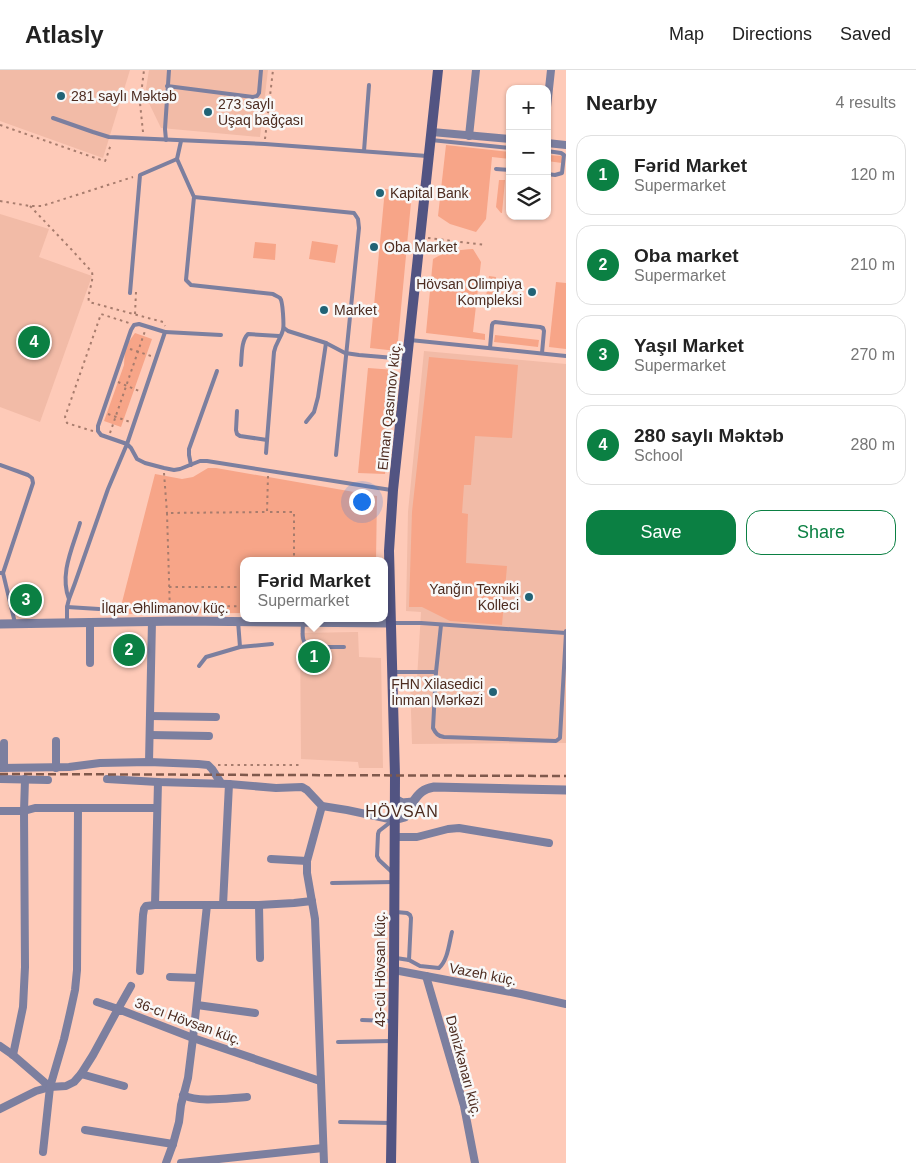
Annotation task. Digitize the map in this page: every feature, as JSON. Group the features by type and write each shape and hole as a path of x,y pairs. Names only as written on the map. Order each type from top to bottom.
{"main road":[{"name":"Elman Qasımov küç.","path":"395,776 389,551 393,490 438,70"},
{"name":"43-cü Hövsan küç.","path":"391,1163 395,776"}],"street":[{"path":"469,136 476,70"},
{"path":"549,85 551,70"},
{"path":"432,136 469,136 506,140"},
{"path":"551,143 566,145"},
{"path":"149,762 152,621"},
{"name":"İlqar Əhlimanov küç.","path":"0,624 152,621 390,623"},
{"path":"90,622 90,663"},
{"path":"150,716 216,717"},
{"path":"150,735 209,736"},
{"path":"56,740 56,768"},
{"path":"4,743 2,768 56,768 100,763 149,762 208,765 225,784 223,905"},
{"path":"0,779 48,780"},
{"path":"13,1055 23,1007 25,967 25,779"},
{"path":"107,779 276,788 302,787 322,806 394,820 405,817 420,792 427,788 566,790"},
{"path":"154,905 158,782"},
{"path":"395,799 402,803 413,802"},
{"path":"322,806 307,861 307,873 315,919 324,1163"},
{"path":"0,811 24,811 35,808 157,808"},
{"path":"43,1152 50,1087 64,1039 75,990 77,970 78,808"},
{"path":"394,837 417,837 459,828 550,844"},
{"path":"271,859 307,861"},
{"path":"140,971 144,909 146,906 294,904 312,901"},
{"path":"169,1163 188,1078 207,905"},
{"path":"259,905 260,958"},
{"name":"Vazeh küç.","path":"394,970 566,1004"},
{"name":"Dənizkənarı küç.","path":"426,976 464,1106 475,1163"},
{"path":"170,977 199,978"},
{"path":"96,1002 118,1009 131,986"},
{"path":"197,1005 255,1013"},
{"name":"36-cı Hövsan küç.","path":"0,1109 25,1096 50,1087 66,1086 74,1082 93,1055 118,1009 193,1038 320,1081"},
{"path":"0,1046 50,1087"},
{"path":"81,1074 124,1086"},
{"path":"183,1095 198,1100 247,1097"},
{"path":"85,1130 173,1144"},
{"path":"182,1163 323,1148"}],"lane":[{"path":"166,140 165,128 169,70"},
{"path":"167,86 253,97 259,93 261,70"},
{"path":"364,151 369,85"},
{"path":"54,118 93,132 114,137 265,144 429,156"},
{"path":"432,136 506,147"},
{"path":"181,141 177,160 194,197 186,280 191,285 273,294 280,298 283,304 282,320 284,328 288,331 326,343 346,352 359,355 408,359"},
{"path":"551,152 564,155 562,173 551,174"},
{"path":"130,293 140,175 177,160"},
{"path":"496,169 506,170"},
{"path":"194,197 354,214 358,219 359,228 336,455"},
{"path":"490,348 493,323 540,326 544,331 542,353"},
{"path":"221,335 165,332 139,324 134,325 98,426 98,431 101,435 127,444 137,459 145,463 174,470 200,461 207,461 393,490"},
{"path":"266,453 274,352 279,336 284,328"},
{"path":"67,623 69,599 108,489 127,444 165,332"},
{"path":"241,365 245,336 248,334 279,336"},
{"path":"410,340 566,356"},
{"path":"306,422 314,412 318,397 326,343"},
{"path":"191,464 189,449 217,371"},
{"path":"238,411 237,434 267,440"},
{"path":"0,465 28,474 32,478 33,483 2,573 15,624"},
{"path":"69,599 65,584 66,567 80,523"},
{"path":"67,607 100,609"},
{"path":"238,622 240,647"},
{"path":"303,622 304,642 306,645 344,647"},
{"path":"390,623 420,623 566,632 563,723 560,738 556,741 438,736 433,728 441,625"},
{"path":"200,666 206,656 240,647 272,644"},
{"path":"392,672 436,672"},
{"path":"394,820 379,831 377,856 378,860 394,878"},
{"path":"332,883 394,878"},
{"path":"394,912 410,915 411,918 409,960"},
{"path":"394,958 409,960 420,966 439,968 445,958 452,932"},
{"path":"362,1020 393,1021"},
{"path":"338,1042 393,1041"},
{"path":"340,1122 392,1123"}],"path":[{"path":"143,139 140,104 144,70"},
{"path":"265,144 273,70"},
{"path":"0,125 105,161 114,137"},
{"path":"0,201 42,206 140,175"},
{"path":"30,206 92,272 93,278 88,298 89,302 163,322 165,332"},
{"path":"421,238 486,245"},
{"path":"98,431 67,423 65,417 101,314 134,325"},
{"path":"109,438 146,327"},
{"path":"125,347 156,358"},
{"path":"114,380 144,392"},
{"path":"108,414 134,423"},
{"path":"164,468 170,621"},
{"path":"267,512 268,471"},
{"path":"167,513 294,512 294,557"},
{"path":"169,587 240,586"},
{"path":"100,609 240,606"},
{"path":"208,765 299,764"}],"shaded area":[{"name":"281 saylı Məktəb","path":"0,70 130,70 103,158 0,121"},
{"name":"273 saylı Uşaq bağçası","path":"149,70 268,70 260,137 161,128 145,95"},
{"path":"446,145 506,152 506,159 492,157 486,219 476,232 450,224 438,216"},
{"path":"551,155 563,156 562,163 551,162"},
{"path":"499,180 505,180 502,213 496,207"},
{"path":"385,189 412,192 397,351 370,348"},
{"path":"0,214 49,229 39,257 92,276 40,422 0,407"},
{"path":"312,241 338,245 335,263 309,259"},
{"path":"255,242 276,244 275,260 253,258"},
{"path":"473,249 481,262 473,332 485,334 485,340 426,333 433,259 457,250"},
{"path":"489,276 496,277 493,305 485,304"},
{"path":"556,282 566,283 566,349 549,347"},
{"path":"135,333 152,339 121,427 104,421 124,365 125,347"},
{"path":"495,335 539,340 538,347 494,342"},
{"path":"424,351 566,364 566,743 412,744 410,679 417,679 421,612 406,611 408,512"},
{"path":"429,357 518,365 512,438 475,436 471,485 464,485 462,513 468,514 466,563 507,566 502,625 450,621 422,607 409,607 412,512"},
{"path":"368,368 395,370 385,474 358,473"},
{"path":"208,468 216,468 377,496 376,557 240,557 240,613 119,614 155,474 182,479 193,477"},
{"path":"358,632 359,657 381,658 383,768 359,768 358,762 301,759 300,633"}],"railway":[{"path":"0,774 566,776"}],"place":[{"name":"281 saylı Məktəb","path":"61,96"},
{"name":"273 saylı Uşaq bağçası","path":"208,112"},
{"name":"Kapital Bank","path":"380,193"},
{"name":"Oba Market","path":"374,247"},
{"name":"Hövsan Olimpiya Kompleksi","path":"532,292"},
{"name":"Market","path":"324,310"},
{"name":"280 saylı Məktəb","path":"34,342"},
{"name":"Yanğın Texniki Kolleci","path":"529,597"},
{"name":"Yaşıl Market","path":"26,600"},
{"name":"Oba market","path":"129,650"},
{"name":"Fərid Market","path":"314,657"},
{"name":"FHN Xilasedici İnman Mərkəzi","path":"493,692"}],"district":[{"name":"HÖVSAN","path":"402,811"}]}
